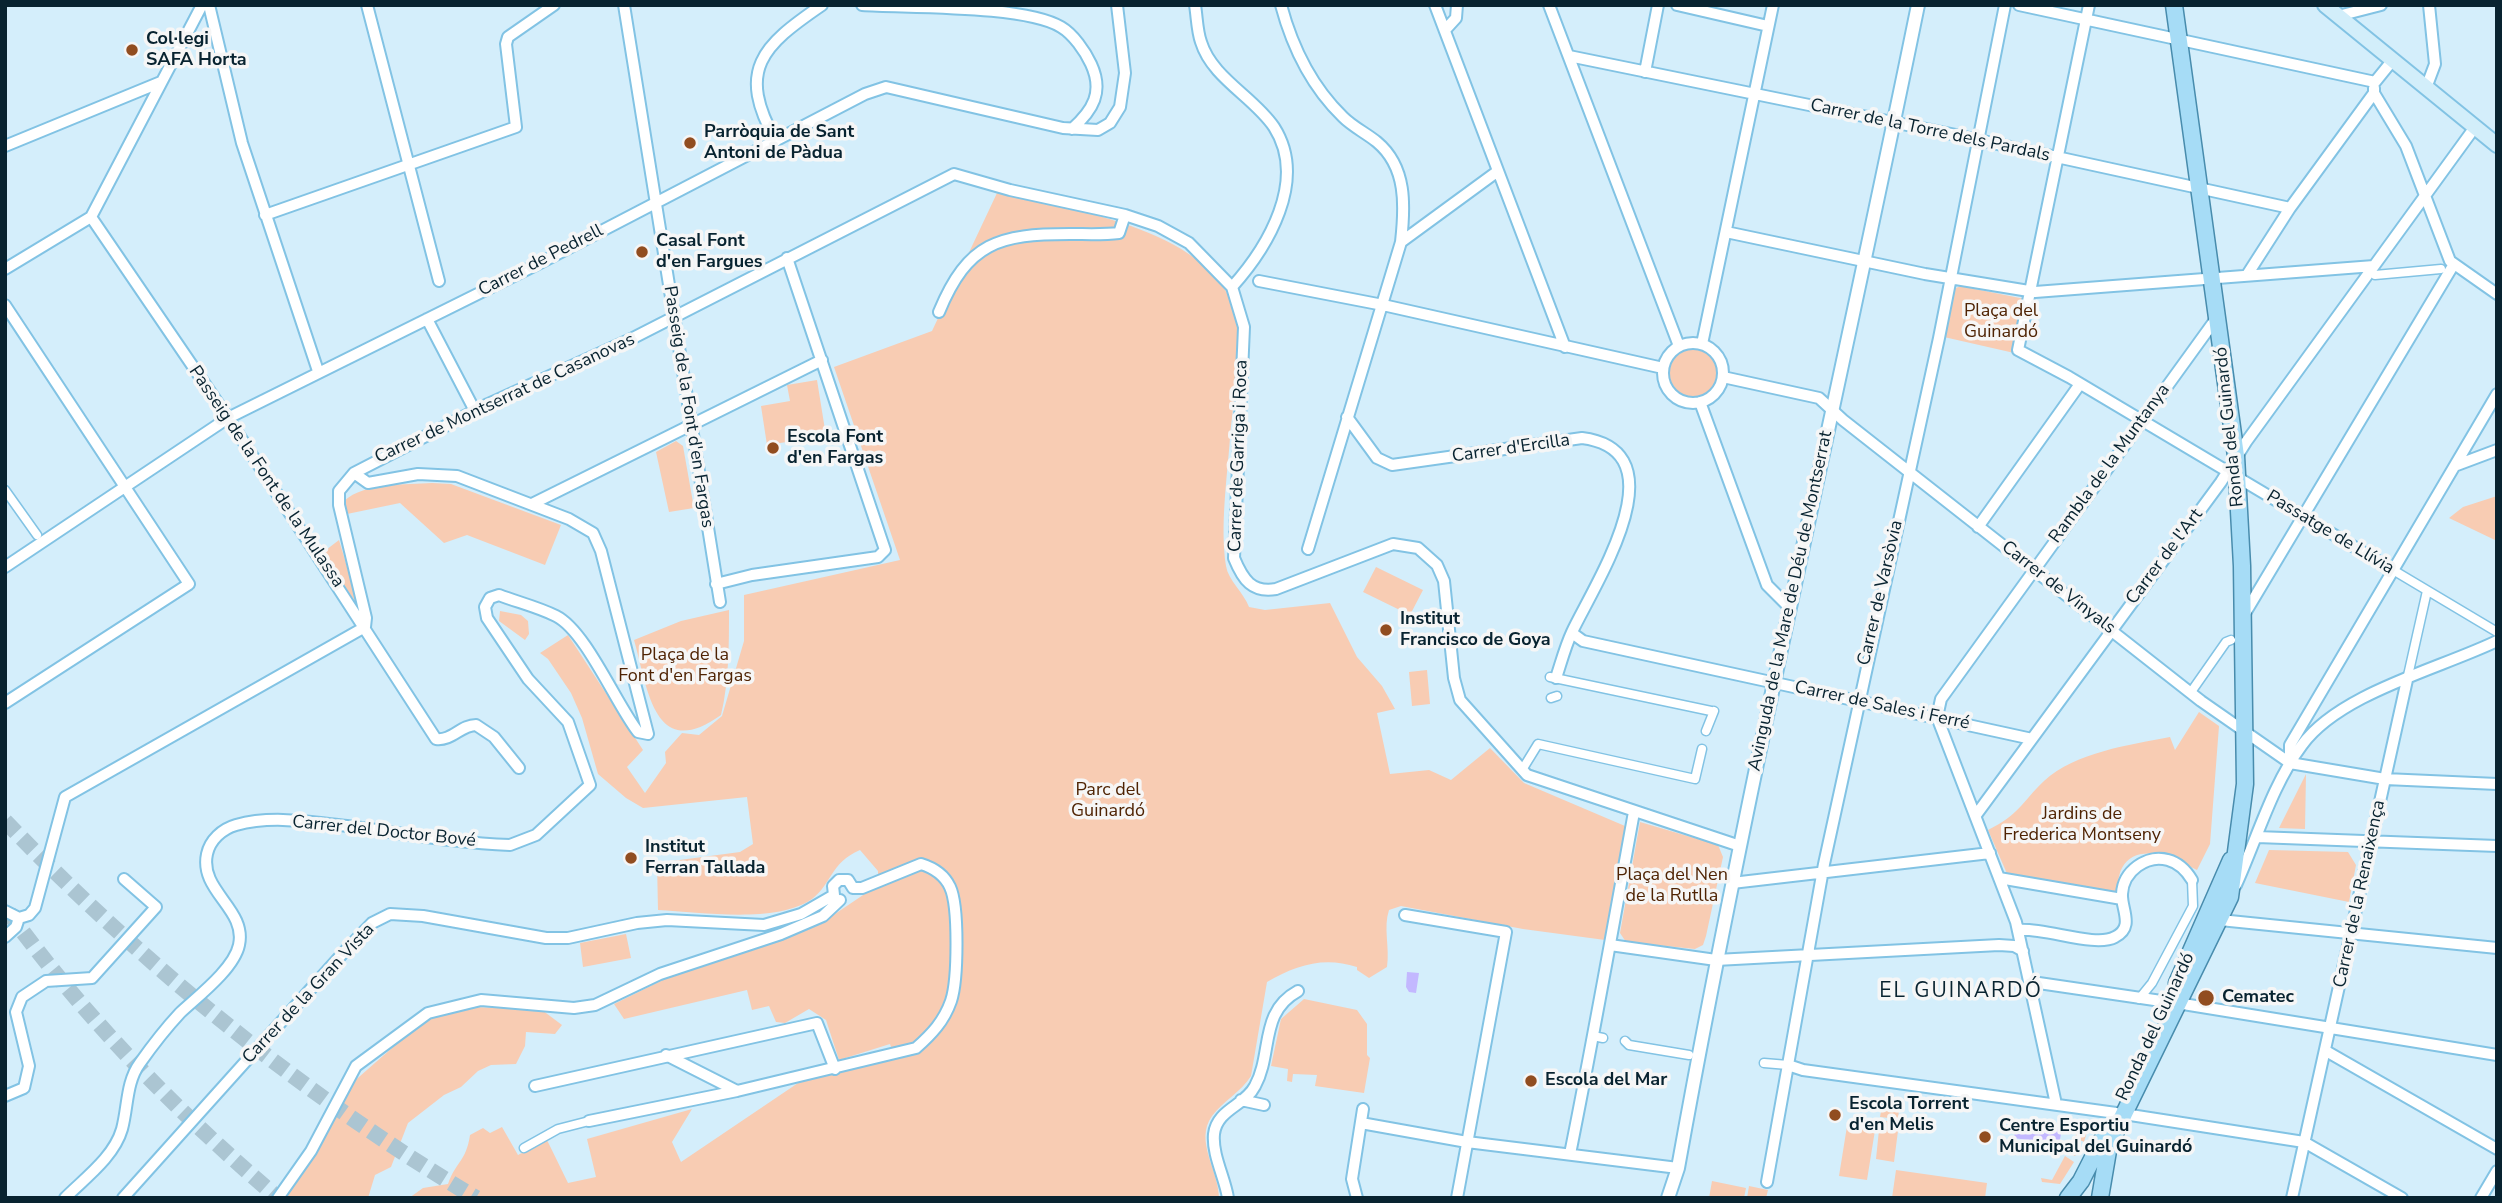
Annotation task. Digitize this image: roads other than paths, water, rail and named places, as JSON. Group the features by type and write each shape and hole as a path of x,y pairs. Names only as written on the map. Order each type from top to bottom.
{"main road":[{"name":"Ronda del Guinardó","path":"2172,1003 2220,920 2230,897 2245,784 2243,617 2234,468 2218,316 2174,5"},
{"path":"2325,5 2497,145"},
{"name":"Ronda del Guinardó","path":"2068,1198 2081,1181 2120,1113 2172,1003 2235,852"},
{"name":"Ronda del Guinardó","path":"2099,1198 2108,1151 2120,1113"}],"street":[{"path":"5,269 92,217 202,5"},
{"path":"209,5 242,143 318,371"},
{"path":"367,5 439,281"},
{"path":"265,215 516,127 506,44 508,37 554,5"},
{"name":"Passeig de la Font d'en Fargas","path":"624,5 720,602"},
{"path":"776,141 762,117 755,90 759,67 769,46 822,5"},
{"path":"863,5 1021,13 1061,27 1086,52 1098,79 1091,111 1072,130"},
{"name":"Carrer de Pedrell","path":"5,566 228,418 886,87 1072,130 1098,130 1110,123 1119,107 1125,73 1117,5"},
{"path":"1195,5 1201,43 1209,59 1275,128 1288,171 1286,194 1278,216 1232,287"},
{"path":"1281,5 1289,36 1300,59 1334,106 1392,158 1404,198 1401,242 1308,549"},
{"path":"1435,5 1564,347"},
{"path":"1445,30 1456,18 1457,5"},
{"path":"1549,5 1679,346"},
{"path":"1645,72 1658,5"},
{"path":"1677,5 1769,26"},
{"path":"1702,344 1773,5"},
{"name":"Avinguda de la Mare de Déu de Montserrat","path":"1668,1198 1678,1168 1716,960 1918,5"},
{"name":"Carrer de Varsòvia","path":"1767,1182 1822,872 1909,470 2005,5"},
{"path":"2020,5 2374,88 2406,146 2424,197 2454,264 2497,294"},
{"path":"2030,291 2089,5"},
{"path":"2338,16 2382,5"},
{"path":"2426,88 2435,64 2429,5"},
{"name":"Carrer de la Torre dels Pardals","path":"1569,56 1894,125 1978,140 2290,208"},
{"path":"2247,275 2392,61"},
{"path":"5,146 161,82"},
{"name":"Carrer de l'Art","path":"1976,815 2111,629 2234,468 2475,127"},
{"path":"1401,242 1498,171"},
{"name":"Carrer de Montserrat de Casanovas","path":"365,627 366,618 339,505 339,491 354,473 475,411 674,318 949,174 1125,215 1158,226 1189,243 1232,287"},
{"path":"939,312 963,269 992,244 1031,234 1119,233 1125,215"},
{"name":"Passeig de la Font de la Mulassa","path":"92,217 228,418 436,739 445,740 473,724 494,737 519,768"},
{"path":"1726,232 1949,278 2030,291 2247,275 2441,269"},
{"path":"716,584 752,575 878,557 884,553 787,258"},
{"path":"2243,617 2454,264"},
{"path":"1259,281 1382,304 1663,368"},
{"name":"Carrer de Garriga i Roca","path":"1232,287 1244,327 1234,558 1242,578 1263,591 1276,589 1393,544 1410,545 1425,553 1437,565 1444,581 1455,689 1460,700 1522,771 1532,778 1740,846"},
{"name":"Passatge de Llívia","path":"2030,291 2018,350 2141,420 2234,468 2302,516 2497,632"},
{"path":"5,305 189,584 5,704"},
{"name":"Rambla de la Muntanya","path":"1937,717 1941,699 2218,316"},
{"path":"427,319 475,411"},
{"path":"1702,344 1716,354 1723,377 1714,394 1700,402 1675,398 1665,384 1663,368 1671,351 1679,346 1702,344"},
{"path":"354,473 368,483 418,474 457,476 532,504 822,360"},
{"name":"Carrer de Vinyals","path":"1723,377 1819,398 1978,527 2191,692 2290,763"},
{"path":"1978,527 2080,384"},
{"path":"2290,763 2290,745 2497,394"},
{"path":"1700,402 1767,585 1789,607"},
{"name":"Carrer d'Ercilla","path":"1347,417 1377,458 1392,465 1582,438 1602,441 1615,451 1630,481 1627,515 1553,678"},
{"path":"2456,466 2497,450"},
{"path":"365,466 378,481"},
{"path":"5,490 37,535"},
{"name":"Carrer del Doctor Bové","path":"65,1198 114,1147 138,1065 177,1016 203,993 236,954 239,946 237,922 213,887 206,865 207,853 216,837 234,826 293,820 510,845 536,835 590,785 568,722 528,679 487,618 485,607 490,598 499,595 557,616 571,629 592,658 634,727 645,735 649,731 601,551 593,533 569,519 532,504"},
{"name":"Carrer de la Renaixença","path":"2292,1198 2427,591"},
{"path":"5,911 19,918 29,915 35,908 65,797 365,627"},
{"name":"Carrer de Sales i Ferré","path":"1572,633 1583,641 2032,738"},
{"path":"2191,692 2226,642 2231,640"},
{"path":"2230,897 2290,763 2306,739 2330,716 2497,640"},
{"path":"1553,678 1714,711 1706,731"},
{"path":"1937,717 2018,930 2032,982 2056,1104"},
{"path":"1522,771 1538,744 1695,779 1702,749"},
{"path":"2290,763 2385,779 2497,784"},
{"path":"1570,1154 1634,812"},
{"path":"2257,837 2497,846"},
{"path":"1732,883 1990,853"},
{"path":"2018,930 2036,930 2103,940 2114,938 2123,930 2127,918 2122,899 2127,877 2147,860 2158,858 2172,861 2185,869 2192,880 2193,906 2152,983 2139,999"},
{"path":"524,1148 558,1129 589,1121 737,1091 916,1048 933,1033 944,1016 957,969 951,888 940,873 921,864 862,888 853,888"},
{"path":"1999,878 2122,899"},
{"path":"5,1096 24,1088 29,1066 16,1012 22,997 46,981 92,978 156,907 124,879"},
{"path":"278,1198 311,1151 356,1066 428,1013 481,1000 574,1008 595,1005 660,974 812,921 829,912 837,897 833,886 839,880 848,880 853,888 850,898 837,897"},
{"name":"Carrer de la Gran Vista","path":"123,1198 344,952 380,918 390,914 423,916 546,938 568,938 657,921 687,920 764,925 801,914 837,897"},
{"path":"1405,915 1506,932 1457,1198"},
{"path":"5,937 16,927 19,918"},
{"path":"2220,920 2497,948"},
{"path":"1610,946 1716,960 2010,945 2024,951"},
{"path":"2032,982 2497,1055"},
{"path":"1228,1198 1214,1135 1224,1113 1241,1100 1257,1082 1275,1010 1298,991"},
{"path":"535,1086 817,1023 835,1069"},
{"path":"1625,1041 1629,1045 1689,1055"},
{"path":"2326,1051 2497,1149"},
{"path":"666,1055 737,1091"},
{"path":"1764,1063 2304,1142 2401,1197"},
{"path":"1241,1100 1264,1105"},
{"path":"1357,1198 1352,1179 1363,1109"},
{"path":"1361,1123 1467,1142 1678,1168"},
{"path":"2482,1198 2497,1171"}],"tunnel":[{"path":"5,821 113,927 228,1026 349,1116 476,1198"},
{"path":"9,913 69,990 135,1063 205,1133 278,1198"}],"place":[{"name":"Col·legi SAFA Horta","path":"132,50"},
{"name":"Parròquia de Sant Antoni de Pàdua","path":"690,143"},
{"name":"Casal Font d'en Fargues","path":"642,252"},
{"name":"Escola Font d'en Fargas","path":"773,448"},
{"name":"Institut Francisco de Goya","path":"1386,630"},
{"name":"Institut Ferran Tallada","path":"631,858"},
{"name":"Cematec","path":"2206,998"},
{"name":"Escola del Mar","path":"1531,1081"},
{"name":"Escola Torrent d'en Melis","path":"1835,1115"},
{"name":"Centre Esportiu Municipal del Guinardó","path":"1985,1137"}],"district":[{"name":"EL GUINARDÓ","path":"1961,992"}],"park label":[{"name":"Plaça del Guinardó","path":"2001,322"},
{"name":"Plaça de la Font d'en Fargas","path":"685,666"},
{"name":"Parc del Guinardó","path":"1108,801"},
{"name":"Jardins de Frederica Montseny","path":"2082,825"},
{"name":"Plaça del Nen de la Rutlla","path":"1672,886"}]}
